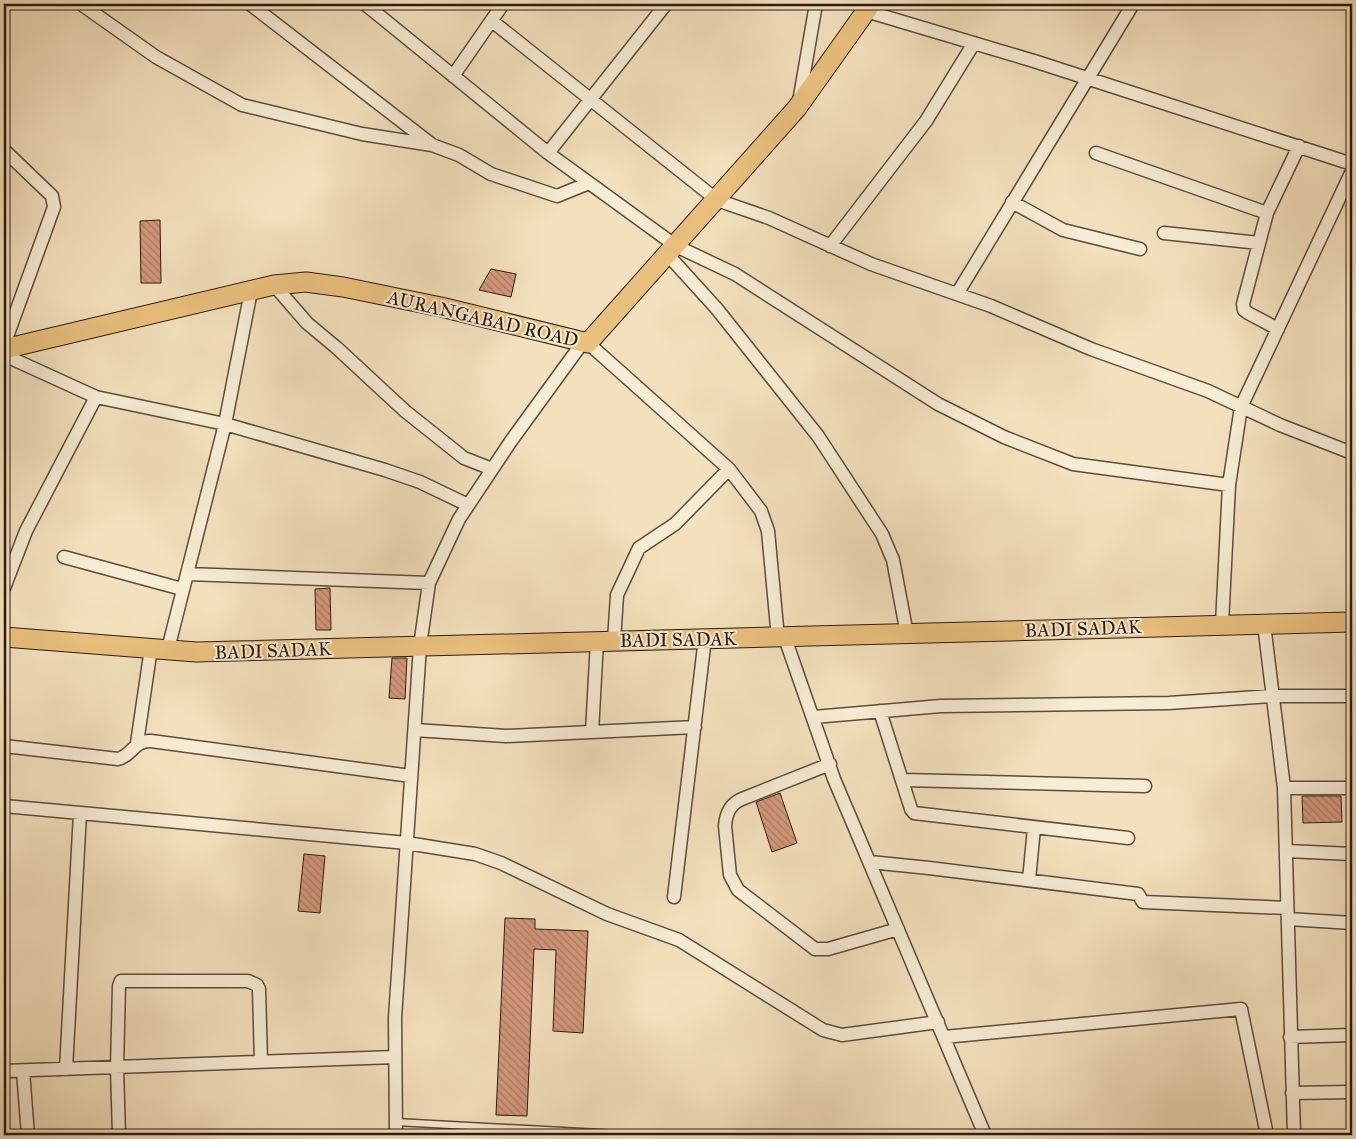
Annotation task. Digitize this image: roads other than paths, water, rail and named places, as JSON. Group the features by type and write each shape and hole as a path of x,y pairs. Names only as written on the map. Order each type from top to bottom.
{"main road":[{"name":"AURANGABAD ROAD","path":"4,349 251,291 306,282 342,287 441,307 586,342 672,250 798,108 869,7"},
{"name":"BADI SADAK","path":"4,637 196,652 1352,622"}],"street":[{"path":"81,4 156,57 242,105 362,134 432,145 459,155 491,174 558,196 589,183"},
{"path":"250,4 432,145"},
{"path":"364,4 548,153 589,183 672,250 818,436 882,534 895,567 907,634"},
{"path":"548,153 666,4"},
{"path":"798,108 816,4"},
{"path":"957,294 1086,78 1133,4"},
{"path":"869,7 974,43 1352,164"},
{"path":"453,76 496,10 590,100 717,200 769,218 870,264 957,294 1092,349 1208,391 1241,407 1352,453"},
{"path":"830,246 926,121 974,43"},
{"path":"1278,329 1244,310 1243,304 1268,213 1299,146"},
{"path":"4,150 52,196 54,207 4,345"},
{"path":"1096,153 1268,213"},
{"path":"1222,624 1229,485 1241,407 1352,171"},
{"path":"1012,202 1063,230 1140,249"},
{"path":"1164,233 1259,243"},
{"path":"672,250 735,274 938,404 1004,438 1073,464 1229,485"},
{"path":"274,286 307,324 337,348 405,411 464,458 492,470"},
{"path":"4,746 118,759 126,756 137,743 160,648 187,574 225,424 251,291"},
{"path":"396,1129 395,1018 420,646 429,584 459,519 468,505 586,342 729,469 753,500 765,520 782,638 814,717 830,764 984,1135"},
{"path":"4,355 96,396 225,424 405,476 468,505"},
{"path":"4,588 26,531 96,396"},
{"path":"592,732 605,641 617,595 639,548 675,524 729,469"},
{"path":"64,557 182,589"},
{"path":"187,574 429,584"},
{"path":"1264,624 1284,788 1294,1135"},
{"path":"674,896 706,638"},
{"path":"814,717 941,706 1169,703 1273,696 1352,696"},
{"path":"880,711 911,809 914,813 1128,838"},
{"path":"415,730 506,736 695,727"},
{"path":"137,743 150,741 411,776"},
{"path":"830,764 742,799 731,806 726,819 730,875 743,896 815,949 828,949 898,929"},
{"path":"903,780 1145,786"},
{"path":"1284,788 1352,788"},
{"path":"4,806 407,843 462,851 492,860 607,914 679,940 823,1030 842,1035 938,1022"},
{"path":"66,1069 80,813"},
{"path":"1029,880 1034,828"},
{"path":"1287,851 1352,854"},
{"path":"870,862 1138,894 1143,902 1287,914 1352,923"},
{"path":"119,1135 117,1068 118,986 121,981 248,981 257,985 259,989 261,1062"},
{"path":"944,1036 1241,1009 1267,1135"},
{"path":"1290,1037 1352,1035"},
{"path":"4,1071 395,1057"},
{"path":"23,1071 28,1135"},
{"path":"1292,1093 1352,1092"}],"lane":[{"path":"396,1129 619,1134"}]}
